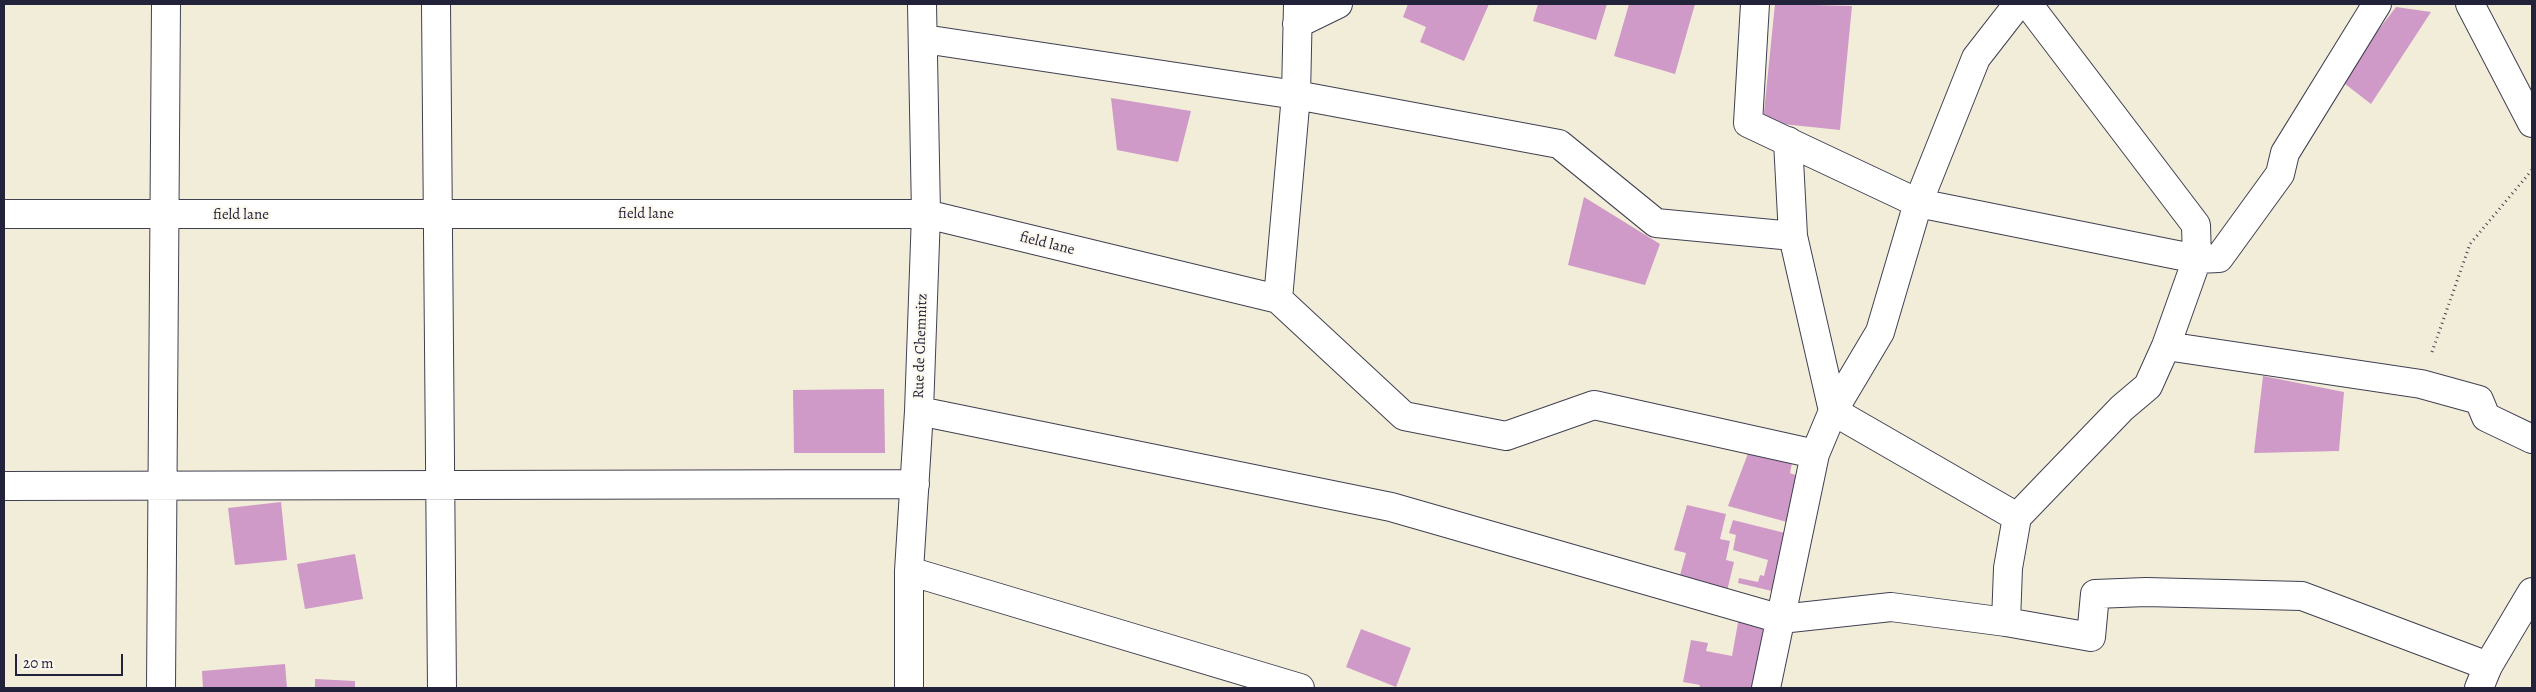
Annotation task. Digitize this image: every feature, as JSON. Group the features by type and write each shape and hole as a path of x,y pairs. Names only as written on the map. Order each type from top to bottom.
{"street":[{"path":"161,688 166,4"},
{"path":"436,4 442,688"},
{"name":"Rue de Chemnitz","path":"909,688 909,571 919,411 926,214 922,4"},
{"path":"1338,4 1298,14 1296,95 1278,299 1404,416 1506,436 1594,404 1815,454"},
{"path":"1755,4 1748,124 1918,203 2197,259 2219,258 2280,174 2285,153 2377,4"},
{"path":"1766,688 1815,454 1833,411 1880,332 1918,203 1976,58 2018,4"},
{"path":"2006,622 2008,568 2017,517 2122,408 2148,386 2166,346 2197,259 2196,225 2028,4"},
{"path":"2470,4 2532,123"},
{"path":"924,38 1296,95 1559,144 1656,223 1793,236"},
{"path":"1788,141 1793,236 1833,411 2017,517"},
{"name":"field lane","path":"4,214 926,214 1278,299"},
{"path":"2166,346 2421,384 2479,400 2486,417 2532,439"},
{"path":"919,411 1391,508 1781,619 1891,607 2006,622 2091,637 2095,594 2146,592 2302,596 2484,677 2528,608"},
{"path":"4,486 915,484"},
{"path":"909,571 1300,688"}],"path":[{"path":"2421,384 2470,244 2532,170"}],"building":[{"path":"1408,4 1489,4 1464,61 1420,42 1426,27 1403,17"},
{"path":"1538,4 1607,4 1596,40 1533,21"},
{"path":"1629,4 1695,4 1675,74 1614,56"},
{"path":"1775,4 1852,6 1840,130 1763,122"},
{"path":"2396,7 2431,12 2371,104 2340,80"},
{"path":"1111,98 1191,111 1178,162 1117,150"},
{"path":"1584,197 1660,244 1645,285 1568,265"},
{"path":"2263,376 2344,392 2339,451 2254,453"},
{"path":"884,389 885,453 794,453 793,390"},
{"path":"1752,443 1792,463 1790,473 1798,476 1787,522 1728,506"},
{"path":"281,502 287,560 235,565 228,508"},
{"path":"1687,505 1726,514 1720,539 1730,541 1726,560 1734,562 1727,591 1679,579 1686,553 1674,550"},
{"path":"1733,520 1785,533 1772,591 1738,583 1739,578 1758,582 1760,575 1764,576 1768,560 1733,550 1736,535 1729,533"},
{"path":"355,554 363,599 305,609 297,564"},
{"path":"1739,617 1767,623 1754,688 1699,688 1700,685 1683,682 1691,640 1708,643 1706,651 1732,656"},
{"path":"1361,629 1411,648 1396,687 1346,667"},
{"path":"285,664 287,688 203,688 202,671"},
{"path":"315,679 355,681 355,688 315,688"}]}
